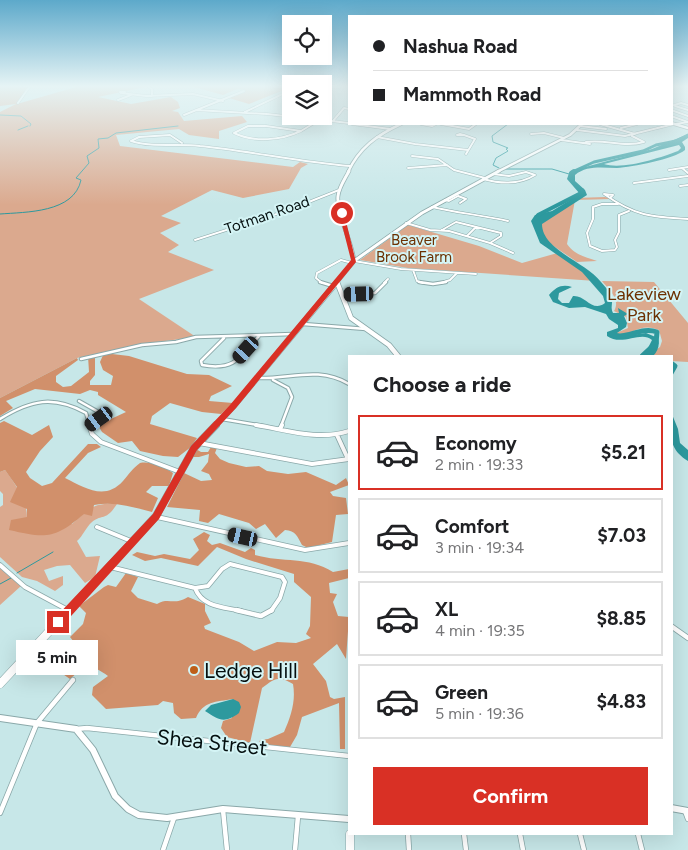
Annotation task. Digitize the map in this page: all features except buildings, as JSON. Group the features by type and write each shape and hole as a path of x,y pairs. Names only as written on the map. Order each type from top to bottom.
{"main road":[{"path":"353,262 339,203 339,190 359,151 377,137 397,126"},
{"path":"0,684 156,516 189,455 257,378 353,262 406,223 432,207 484,178 562,139 580,126"},
{"path":"335,286 342,295 351,318 389,345 397,355"},
{"path":"350,835 350,850"}],"street":[{"path":"301,131 256,126 237,130 234,133 240,136 273,140 291,136 301,131 310,126"},
{"path":"365,126 390,129"},
{"path":"450,126 474,130"},
{"path":"469,129 474,126"},
{"path":"585,126 606,129"},
{"path":"602,133 610,126 636,134"},
{"path":"620,128 627,126"},
{"path":"577,130 622,136 668,126"},
{"path":"531,134 543,133 584,143 594,141 628,146 644,142 630,135"},
{"path":"182,143 168,134 139,137 131,140 154,144 182,143 315,164 350,166"},
{"path":"465,135 475,139 466,154"},
{"path":"377,137 468,150"},
{"path":"423,139 424,145"},
{"path":"412,156 438,159 454,170 500,184 526,181 535,175 526,172 509,176 493,174"},
{"path":"408,168 447,165"},
{"path":"669,170 688,167"},
{"path":"681,168 688,174"},
{"path":"634,183 688,174"},
{"path":"680,186 688,185"},
{"name":"Totman Road","path":"195,240 292,209 339,190"},
{"path":"445,200 449,201 458,196 466,199 460,203"},
{"path":"611,197 629,211 664,218 688,219"},
{"path":"618,204 602,204 593,207 594,219 586,234 590,246 594,249 604,251 615,250 617,247 615,240 619,232 619,215 629,211"},
{"path":"432,207 460,214 473,213 508,221"},
{"path":"442,230 454,222 501,233 497,240 490,243"},
{"path":"406,223 430,230 442,230 467,236 513,253"},
{"path":"467,236 476,227"},
{"path":"335,286 318,281 316,278 317,273 341,260 413,270 476,274"},
{"path":"413,270 417,281 422,283 450,281 456,277 457,273"},
{"path":"342,295 376,293 388,279"},
{"path":"302,324 366,329"},
{"path":"82,359 151,343 168,343 196,337 293,334"},
{"path":"225,337 201,361 202,365 224,368 233,365 259,336"},
{"path":"257,378 273,380 322,372 337,376 348,383"},
{"path":"273,380 288,388 292,397 280,430"},
{"path":"0,419 28,403 48,400 80,410 88,416 94,438 101,442 180,472"},
{"path":"79,401 102,413 101,418 90,426"},
{"path":"222,419 321,436 337,435 348,431"},
{"path":"199,443 312,464 324,464 348,459 337,435"},
{"path":"156,516 305,550 348,543"},
{"path":"97,527 133,542"},
{"path":"110,567 194,588 208,586 222,569 230,564 282,577 285,582 273,611 265,616 206,603 198,596 194,588"},
{"path":"0,565 25,586 69,610"},
{"path":"673,627 688,638"},
{"path":"0,813 37,723 73,680"},
{"path":"0,718 76,729 92,750 110,786 124,805 133,812 149,817 174,817 223,809 348,819"},
{"name":"Shea Street","path":"76,729 87,728 348,756"},
{"path":"673,808 687,811 688,820"},
{"path":"223,809 227,850"},
{"path":"296,850 298,815"},
{"path":"163,850 174,817"},
{"path":"408,835 409,850"},
{"path":"464,835 466,850"},
{"path":"520,835 523,850"},
{"path":"580,835 584,850"},
{"path":"638,835 642,850"}],"green space":[{"path":"0,126 236,126 219,131 219,139 189,135 179,129 116,135 120,146 293,167 300,162 308,164 301,168 289,189 243,198 212,190 161,216 181,223 160,233 179,245 168,252 214,270 139,299 196,337 142,344 77,358 0,398"},
{"path":"605,197 611,199 575,200 567,244 584,257 597,261 577,262 546,241 539,230 545,214 558,210 574,198"},
{"name":"Beaver Brook Farm","path":"408,225 479,246 522,263 561,252 596,281 408,268 360,260"},
{"name":"Lakeview Park","path":"602,281 654,282 688,323 688,362 673,361 673,355 648,355 660,347 662,341 659,330 645,328 620,335 614,334 628,328 626,317 614,311 616,303 611,291"},
{"path":"5,470 23,498 27,517 72,524 97,505 117,504 107,515 92,522 77,541 86,557 100,556 95,577 85,583 70,565 44,570 49,581 63,576 63,585 55,591 37,581 22,577 0,557 0,507 3,505 3,494 0,491 0,472"},
{"path":"0,568 21,586 0,605"}],"shaded area":[{"path":"111,352 112,354 129,356 187,374 209,375 232,386 211,396 209,401 233,403 221,414 202,412 170,403 152,416 150,424 197,438 191,447 178,457 140,451 132,441 118,443 102,432 98,425 126,412 98,395 98,392 90,390 80,394 35,389 6,401 13,408 0,416 0,398 77,358 78,360 56,376 56,382 63,387 71,386 89,372 88,356 95,355 95,375 90,381 90,385 111,385 113,376 103,370 100,362 104,353"},
{"path":"4,421 32,435 49,425 53,437 40,451 26,472 30,478 42,486 52,483 88,444 97,444 101,447 88,453 65,478 87,489 95,491 109,490 123,481 140,463 149,463 173,473 169,486 152,486 146,492 158,498 152,512 123,505 101,504 94,505 92,516 84,514 57,533 32,535 9,530 11,520 27,517 27,509 10,502 17,487 5,470 0,472 0,423"},
{"path":"211,447 217,448 215,453 220,459 229,463 246,467 259,466 267,471 288,474 306,472 336,485 346,478 348,485 330,492 333,496 346,498 348,514 336,515 332,542 308,548 302,545 294,533 289,531 285,530 276,538 265,524 256,529 249,523 219,514 208,523 199,521 200,510 167,507 184,473 201,481 212,480 209,474 201,471 208,462 209,454 192,457 196,449 201,452 208,452"},
{"path":"204,532 210,535 207,541 212,545 220,543 245,552 251,548 255,550 255,555 305,562 324,567 333,572 348,569 348,578 329,583 330,593 337,594 333,602 338,616 348,617 346,659 337,644 313,664 326,681 330,697 334,699 345,697 345,749 340,749 339,703 302,717 297,735 290,747 259,744 260,740 268,739 284,732 289,720 294,690 293,684 284,679 274,680 262,688 250,743 227,737 221,728 223,721 232,718 233,699 206,705 196,718 181,719 174,713 173,703 163,701 158,705 106,709 92,695 93,687 108,676 97,669 89,668 80,671 70,679 57,670 70,665 81,651 70,637 83,624 86,613 79,606 104,587 108,585 116,587 126,573 138,577 131,591 138,598 157,604 165,601 179,601 188,597 205,604 205,611 211,623 204,626 205,629 239,642 254,651 277,642 296,643 311,638 306,634 310,626 311,597 294,582 294,574 246,559 217,547 198,566 161,558 145,561 132,555 137,552 155,556 164,554 190,559 199,550 193,539"}],"water":[{"path":"688,134 688,138 682,142 685,150 672,156 632,166 595,168 575,175 575,181 585,190 587,195 542,224 544,233 557,249 594,275 607,289 612,298 613,313 619,313 618,308 628,314 624,316 627,323 626,327 617,333 616,337 646,333 658,338 659,345 654,355 644,355 652,340 648,337 613,339 607,336 607,332 618,328 618,325 609,319 606,314 585,307 569,308 553,302 549,295 562,286 572,287 559,293 558,299 562,303 569,303 573,296 578,296 596,306 605,303 603,296 582,272 540,243 531,221 535,215 552,211 580,194 567,179 569,173 652,149","holes":["679,145 681,148 678,151 652,160 631,164 604,164"]},
{"path":"673,417 678,429 680,443 688,450 688,461 673,446"},
{"path":"233,699 239,702 241,707 239,713 229,719 222,720 205,711 211,705"}],"waterway":[{"path":"18,130 28,126"},
{"path":"0,214 48,209 69,199 77,191 81,180 76,178 89,163 87,156 99,148 98,139 108,138 116,133 178,126"},
{"path":"499,168 493,165 496,158 508,151 506,149 508,148 493,142 492,136 506,126"},
{"path":"574,171 594,162 643,151 656,145 676,141 688,135"},
{"path":"505,169 552,169 569,174"},
{"path":"538,215 583,192 582,190"},
{"path":"612,334 622,336 645,331 657,332 656,343 643,355"},
{"path":"673,364 675,366 673,370"},
{"path":"17,573 53,552"},
{"path":"0,584 11,578"}],"place":[{"name":"Ledge Hill","path":"194,670"}],"route":[{"path":"58,622 156,516 194,448 233,407 354,261 354,254 342,213"}]}
